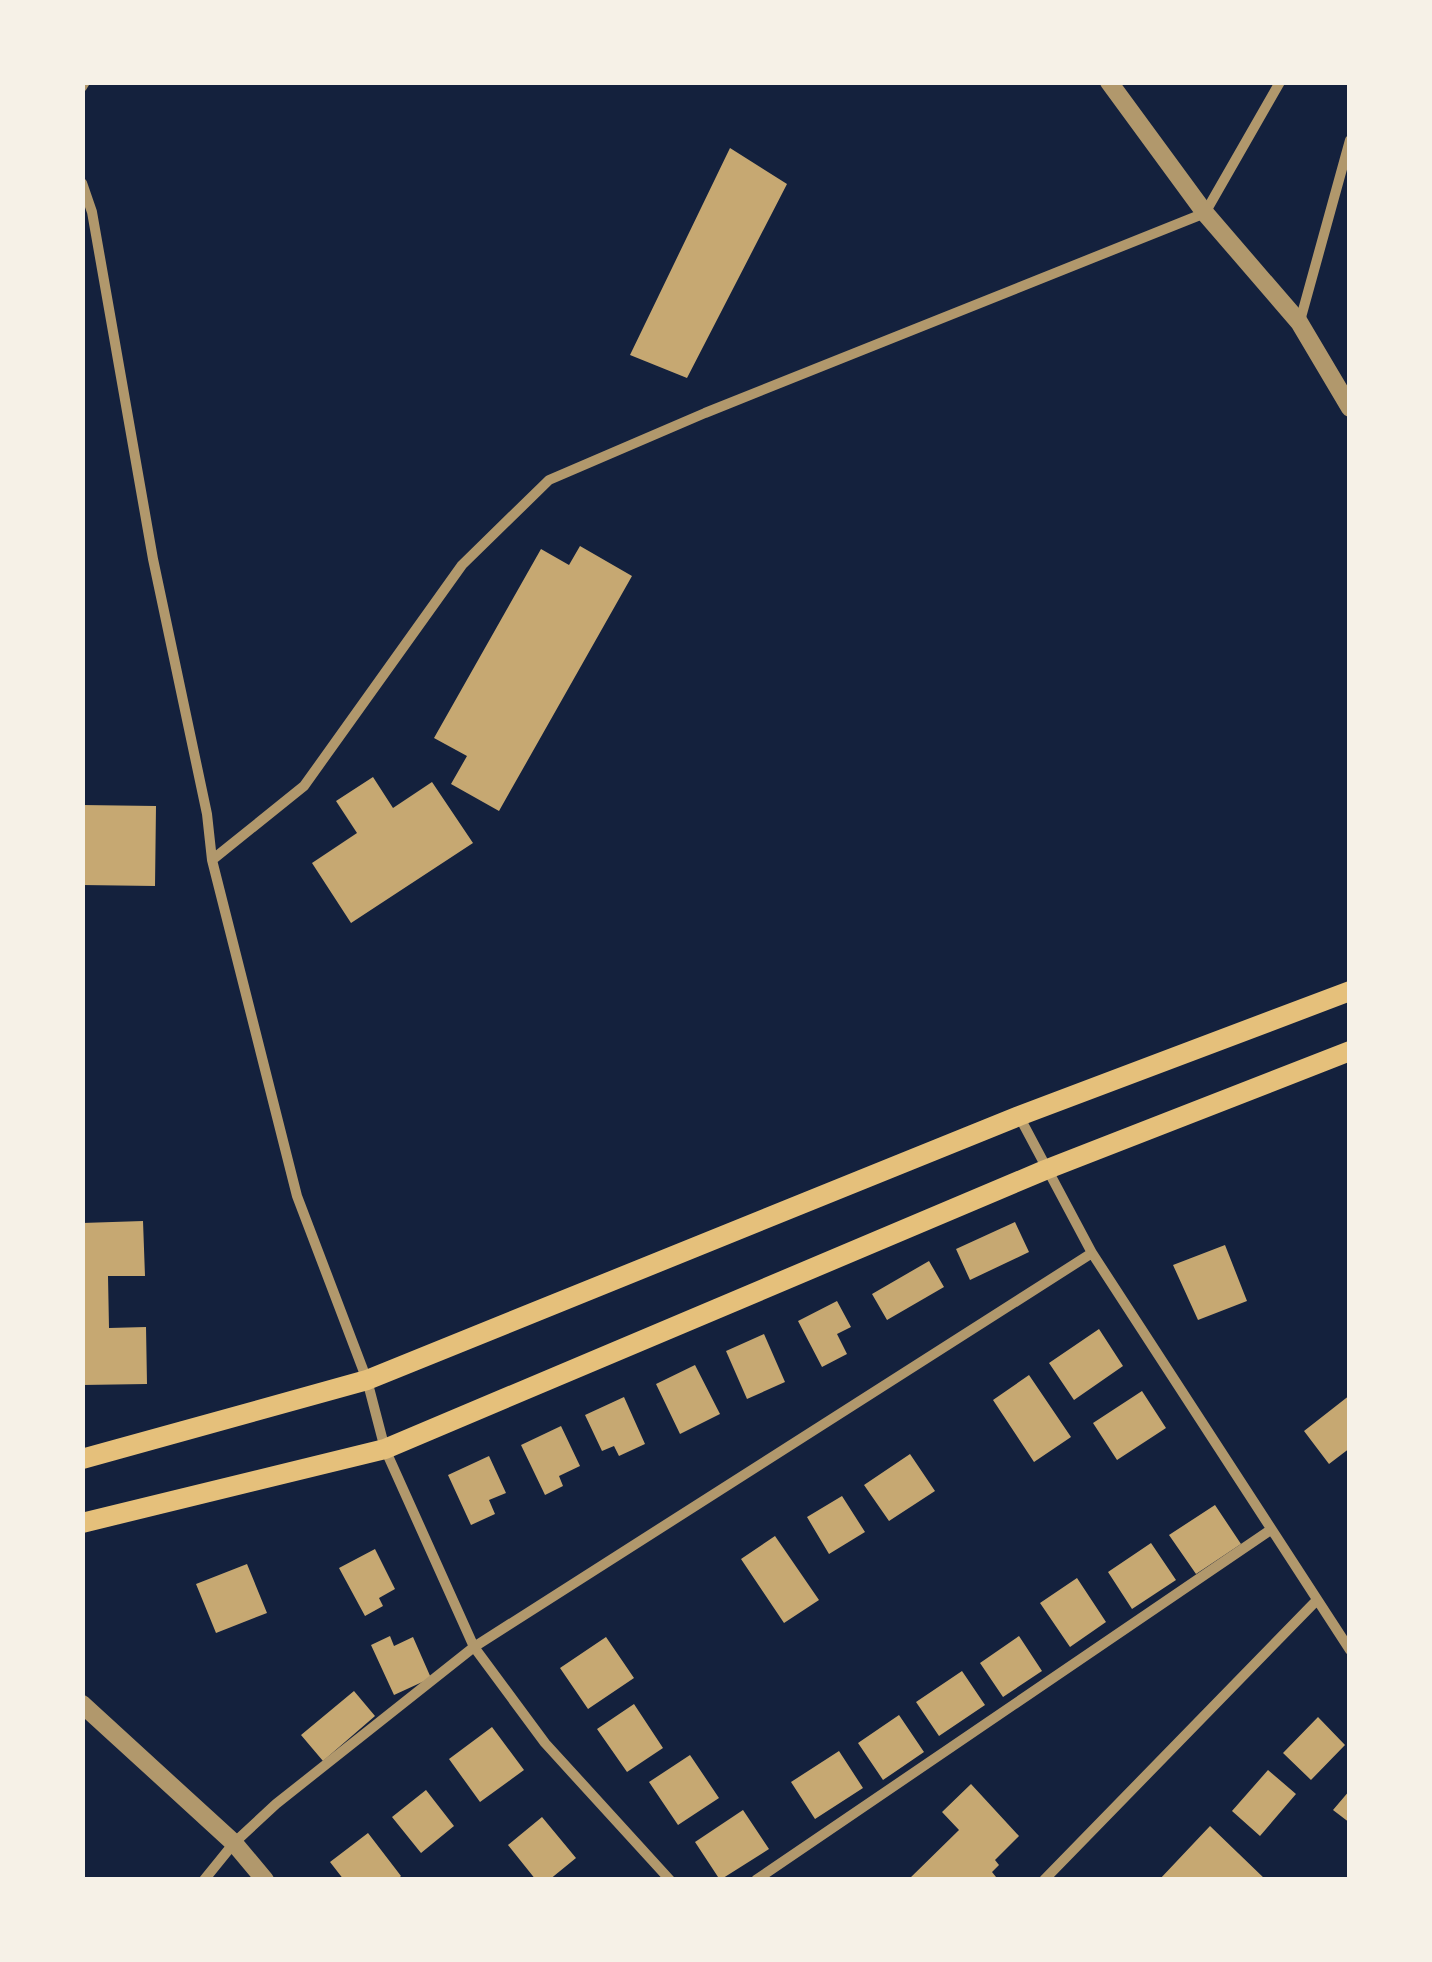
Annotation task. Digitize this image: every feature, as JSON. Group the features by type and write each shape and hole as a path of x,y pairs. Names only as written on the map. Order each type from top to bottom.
{"main road":[{"path":"82,1459 367,1380 1018,1116 1350,992"},
{"path":"82,1523 385,1449 1045,1170 1350,1051"}],"street":[{"path":"1110,82 1206,214 1299,322 1350,408"},
{"path":"212,860 304,786 462,564 549,480 705,413 1206,214 1280,82"},
{"path":"1299,322 1350,140"},
{"path":"82,182 92,212 153,559 207,814 212,860 296,1196 367,1380 385,1449 474,1647 545,1743 670,1880"},
{"path":"1018,1116 1092,1253 1350,1650"},
{"path":"204,1880 234,1843 474,1647 1092,1253"},
{"path":"756,1880 1269,1530"},
{"path":"1044,1880 1316,1601"},
{"path":"82,1704 234,1843 265,1880"}],"building":[{"path":"730,148 787,184 687,378 630,355"},
{"path":"580,546 632,576 499,811 451,784 467,756 434,738 541,549 569,565"},
{"path":"373,777 393,808 432,782 473,843 351,923 312,863 357,833 336,801"},
{"path":"82,805 156,806 155,886 82,885"},
{"path":"143,1221 145,1276 108,1276 109,1328 146,1327 147,1384 82,1385 82,1223"},
{"path":"1015,1222 1029,1252 970,1280 956,1249"},
{"path":"1225,1245 1247,1301 1198,1320 1173,1265"},
{"path":"929,1261 944,1287 887,1320 872,1294"},
{"path":"837,1301 851,1327 837,1334 847,1354 822,1367 798,1321"},
{"path":"1099,1329 1123,1366 1074,1400 1049,1363"},
{"path":"764,1334 785,1382 747,1399 726,1351"},
{"path":"695,1365 720,1414 680,1434 656,1384"},
{"path":"1029,1375 1071,1437 1034,1462 993,1400"},
{"path":"1142,1391 1166,1428 1117,1460 1093,1423"},
{"path":"1350,1395 1350,1448 1329,1464 1304,1431"},
{"path":"624,1397 645,1444 619,1456 614,1446 602,1451 585,1415"},
{"path":"561,1426 580,1466 559,1476 563,1486 545,1495 521,1445"},
{"path":"910,1454 935,1491 889,1521 864,1485"},
{"path":"489,1456 506,1493 489,1500 495,1514 471,1525 448,1475"},
{"path":"842,1496 865,1532 829,1554 807,1517"},
{"path":"1215,1505 1241,1544 1196,1574 1169,1535"},
{"path":"775,1536 819,1600 784,1623 741,1559"},
{"path":"1151,1543 1176,1580 1132,1609 1108,1572"},
{"path":"375,1549 395,1589 379,1598 383,1606 365,1616 339,1568"},
{"path":"247,1564 267,1613 216,1633 196,1584"},
{"path":"1077,1578 1106,1622 1070,1647 1040,1603"},
{"path":"390,1636 394,1646 413,1637 431,1678 394,1695 371,1645"},
{"path":"1019,1636 1042,1671 1003,1697 980,1663"},
{"path":"606,1637 634,1678 588,1709 560,1668"},
{"path":"962,1671 985,1705 939,1736 916,1702"},
{"path":"354,1691 375,1716 323,1761 301,1735"},
{"path":"634,1704 663,1748 627,1772 597,1729"},
{"path":"899,1715 924,1752 883,1780 858,1743"},
{"path":"1318,1717 1345,1745 1311,1780 1283,1753"},
{"path":"492,1727 524,1770 480,1802 449,1759"},
{"path":"839,1751 863,1788 815,1819 791,1782"},
{"path":"690,1755 719,1798 678,1825 649,1782"},
{"path":"1268,1770 1296,1794 1260,1836 1232,1811"},
{"path":"971,1784 1019,1836 995,1860 999,1865 992,1872 996,1877 908,1880 959,1830 942,1812"},
{"path":"426,1790 454,1826 421,1853 392,1817"},
{"path":"1350,1790 1350,1823 1333,1810"},
{"path":"743,1810 769,1849 720,1880 695,1842"},
{"path":"542,1817 576,1858 549,1880 536,1880 508,1845"},
{"path":"1210,1826 1266,1880 1159,1880"},
{"path":"368,1833 401,1876 397,1880 344,1880 330,1862"}]}
